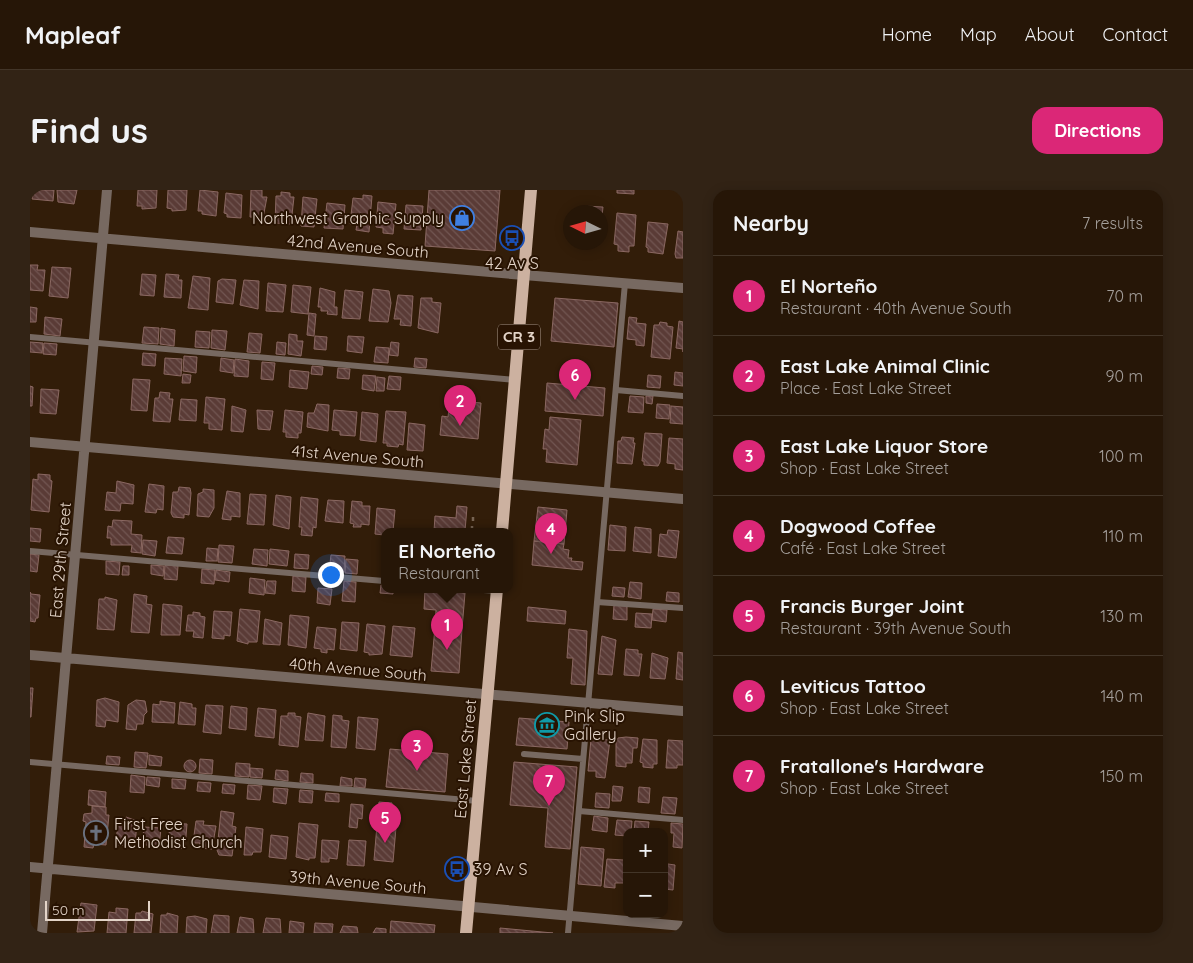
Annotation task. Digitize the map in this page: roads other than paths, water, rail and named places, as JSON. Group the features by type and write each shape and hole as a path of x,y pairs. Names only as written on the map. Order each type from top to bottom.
{"main road":[{"name":"CR 3","path":"502,528 531,190"},
{"name":"East Lake Street","path":"466,933 497,593"}],"street":[{"name":"East 29th Street","path":"42,933 107,190"},
{"name":"42nd Avenue South","path":"30,232 683,288"},
{"name":"41st Avenue South","path":"30,442 683,499"},
{"name":"40th Avenue South","path":"30,656 486,696 588,702 683,711"},
{"name":"39th Avenue South","path":"30,867 683,926"}],"lane":[{"path":"568,933 625,283"},
{"path":"30,337 515,380"},
{"path":"616,390 683,396"},
{"path":"30,551 381,581"},
{"path":"597,602 683,608"},
{"path":"524,754 583,759"},
{"path":"30,762 478,801"},
{"path":"579,810 683,820"}],"place":[{"name":"Northwest Graphic Supply","path":"462,218"},
{"name":"42 Av S","path":"512,238"},
{"name":"Leviticus Tattoo","path":"575,400"},
{"name":"East Lake Animal Clinic","path":"460,426"},
{"name":"Dogwood Coffee","path":"551,554"},
{"name":"El Norteño","path":"447,650"},
{"name":"Pink Slip Gallery","path":"547,725"},
{"name":"East Lake Liquor Store","path":"417,771"},
{"name":"Fratallone's Hardware","path":"549,806"},
{"name":"First Free Methodist Church","path":"96,833"},
{"name":"Francis Burger Joint","path":"385,843"},
{"name":"39 Av S","path":"457,869"}]}
